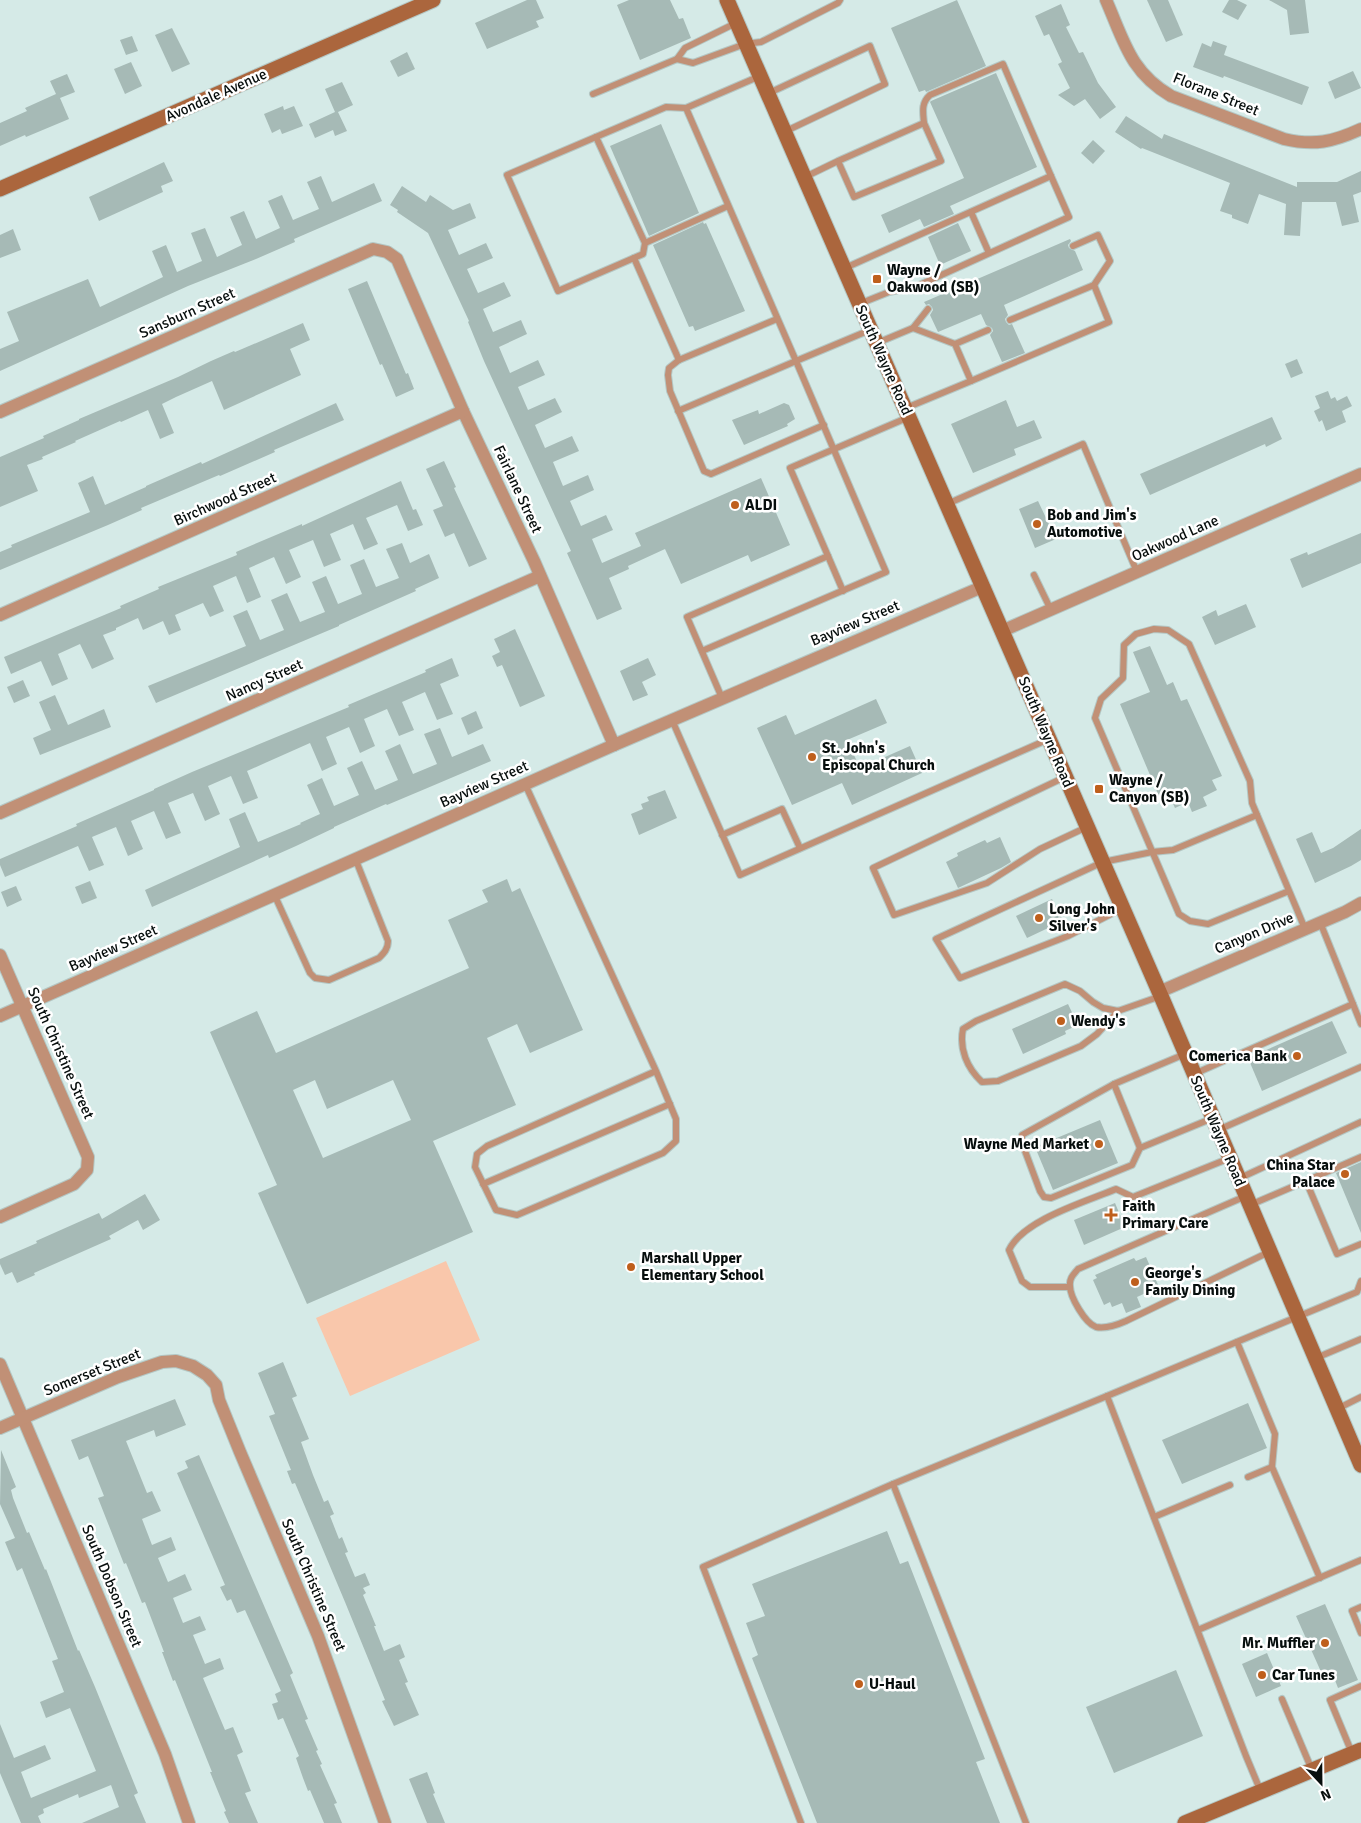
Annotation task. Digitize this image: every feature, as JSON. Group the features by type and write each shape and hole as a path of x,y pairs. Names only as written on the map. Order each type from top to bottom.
{"main road":[{"name":"Avondale Avenue","path":"0,189 433,0"},
{"name":"South Wayne Road","path":"727,0 1103,862 1361,1465"},
{"path":"1185,1823 1357,1752"}],"street":[{"name":"Florane Street","path":"1106,0 1136,65 1152,83 1172,96 1299,142 1318,143 1334,140 1361,129"},
{"name":"Sansburn Street","path":"0,412 373,249 388,252"},
{"name":"Fairlane Street","path":"388,252 397,259 463,411 540,576 614,745"},
{"name":"Birchwood Street","path":"0,615 463,411"},
{"name":"Oakwood Lane","path":"1002,631 1361,474"},
{"name":"Nancy Street","path":"0,813 540,576"},
{"name":"Bayview Street","path":"0,1016 355,858 982,587"},
{"name":"Canyon Drive","path":"1160,994 1361,903"},
{"name":"South Christine Street","path":"0,955 88,1157 84,1175 74,1184 0,1217"},
{"name":"Somerset Street","path":"0,1428 118,1377 162,1362 176,1361 198,1369"},
{"name":"South Dobson Street","path":"0,1364 165,1754 189,1823"},
{"name":"South Christine Street","path":"198,1369 216,1385 219,1400 332,1672 384,1823"}],"lane":[{"path":"677,59 693,63 745,44 761,42 838,3 840,0"},
{"path":"593,94 677,59 685,48 736,23"},
{"path":"768,93 870,46 885,84 784,132"},
{"path":"838,161 854,197 941,161 924,123 924,104 926,99 930,95 1003,64 1069,217 915,287 889,292 860,304"},
{"path":"596,137 645,243 643,254 558,291 507,175 666,106 686,108 760,76"},
{"path":"686,108 886,572 702,651"},
{"path":"804,178 924,123"},
{"path":"844,268 1050,176"},
{"path":"645,243 728,206"},
{"path":"971,212 990,253"},
{"path":"1010,320 1094,285 1110,261 1098,235 1073,246"},
{"path":"634,258 678,360"},
{"path":"843,591 790,468 834,449 971,381 1110,322 1094,285"},
{"path":"913,328 928,309"},
{"path":"777,319 678,360 669,368 670,391 704,471 711,474 824,425"},
{"path":"678,411 796,361 874,336 913,328 955,344 988,330"},
{"path":"955,344 971,381"},
{"path":"947,504 1083,444 1137,572"},
{"path":"722,698 687,617 828,556"},
{"path":"1034,574 1050,610"},
{"path":"1289,891 1208,924 1190,921 1179,914 1095,718 1101,699 1122,678 1124,645 1136,634 1154,630 1168,630 1190,644 1250,780 1252,803 1305,929"},
{"path":"672,720 740,875 1049,739"},
{"path":"1066,777 873,868 894,915 987,883 1040,849 1087,827"},
{"path":"526,784 656,1071 676,1118 676,1141 663,1153 517,1215 496,1210 475,1167 476,1154 487,1146 656,1071"},
{"path":"722,836 782,809 800,848"},
{"path":"1122,908 1068,936 960,978 936,940 1103,862 1152,852 1173,850 1257,815"},
{"path":"274,894 310,973 315,978 329,980 370,962 379,958 385,952 388,941 355,858"},
{"path":"1320,922 1361,1024"},
{"path":"1118,1012 1103,1008 1092,1002 1080,991 1065,984 976,1021 963,1029 961,1039 962,1050 972,1072 982,1082 998,1081 1081,1046 1097,1034 1118,1012 1160,994"},
{"path":"1194,1074 1353,1004"},
{"path":"1185,1054 1114,1084 1022,1135 1022,1143 1044,1197 1051,1198 1132,1165 1140,1148 1215,1124 1361,1067"},
{"path":"1114,1084 1140,1148"},
{"path":"483,1184 670,1104"},
{"path":"1239,1179 1361,1122"},
{"path":"1270,1252 1110,1327 1096,1326 1086,1320 1079,1310 1069,1287 1071,1277 1078,1269 1248,1200 1306,1181 1361,1157"},
{"path":"1069,1287 1030,1288 1022,1281 1009,1250 1013,1241 1024,1230 1038,1222 1116,1189 1133,1197 1230,1158"},
{"path":"1306,1181 1337,1254 1361,1244"},
{"path":"801,1823 703,1567 893,1484 1357,1292 1361,1281"},
{"path":"1316,1358 1361,1339"},
{"path":"1237,1342 1275,1434 1272,1467 1320,1578"},
{"path":"1107,1396 1261,1792"},
{"path":"1337,1408 1361,1397"},
{"path":"1248,1477 1272,1467"},
{"path":"893,1484 1026,1823"},
{"path":"1154,1517 1230,1485"},
{"path":"1198,1630 1361,1560"},
{"path":"1361,1607 1352,1611 1361,1633"},
{"path":"1357,1752 1330,1700 1361,1686"},
{"path":"1282,1699 1312,1770"}],"shaded area":[{"path":"446,1261 480,1340 350,1396 316,1318"}],"building":[{"path":"527,0 536,0 544,18 536,21 539,27 487,49 475,23"},
{"path":"629,0 670,0 679,19 683,18 691,38 640,60 617,5"},
{"path":"957,0 986,66 926,92 925,90 919,92 891,28"},
{"path":"1147,0 1168,0 1183,35 1166,42"},
{"path":"1229,0 1237,0 1247,5 1238,20 1222,12"},
{"path":"1269,0 1305,0 1309,33 1290,35 1287,10"},
{"path":"1061,4 1070,25 1066,27 1079,53 1083,52 1098,83 1116,107 1100,119 1085,99 1074,106 1058,95 1070,88 1058,64 1062,62 1049,34 1044,36 1035,16"},
{"path":"172,28 190,64 172,72 155,35"},
{"path":"132,36 138,51 126,55 120,40"},
{"path":"1213,41 1227,46 1224,55 1309,87 1302,105 1224,76 1223,78 1193,67 1202,43 1211,47"},
{"path":"407,52 415,69 398,77 390,61"},
{"path":"131,62 142,86 125,94 114,69"},
{"path":"1353,71 1361,88 1335,99 1328,82"},
{"path":"996,73 1037,167 950,206 954,214 924,227 920,219 889,233 881,215 964,178 930,102"},
{"path":"67,74 75,92 60,98 69,119 0,146 0,123 27,111 25,108 56,94 50,81"},
{"path":"342,82 353,105 338,112 347,131 335,136 333,130 315,138 309,124 335,112 325,89"},
{"path":"283,106 284,110 294,106 303,126 282,134 280,129 272,133 264,114"},
{"path":"1126,116 1162,139 1164,134 1297,187 1297,182 1337,182 1361,171 1361,192 1353,195 1359,222 1342,226 1336,202 1302,202 1300,236 1284,235 1286,204 1259,194 1248,224 1232,218 1232,215 1220,211 1230,183 1141,149 1115,132"},
{"path":"661,124 699,213 649,236 610,146"},
{"path":"1093,140 1105,151 1093,164 1081,153"},
{"path":"164,162 173,181 161,186 163,192 99,221 89,197"},
{"path":"321,176 332,202 374,183 382,201 294,239 295,242 188,286 0,371 0,349 19,341 7,312 88,279 100,307 163,277 152,251 166,245 177,272 202,261 191,233 205,228 217,257 242,245 230,217 244,211 256,239 280,228 268,201 282,195 293,220 319,209 307,182"},
{"path":"402,186 426,202 430,195 453,210 470,203 476,218 448,230 459,255 486,243 493,258 467,269 478,293 504,282 511,296 483,309 493,332 521,320 527,334 499,347 510,373 538,360 545,375 518,387 528,410 555,398 562,412 535,425 545,448 572,436 579,451 553,462 563,486 588,475 594,490 570,501 581,526 606,515 613,530 592,539 602,563 641,546 635,533 761,478 790,545 751,562 748,555 681,584 665,549 628,566 629,569 609,578 622,609 597,620 567,553 571,551 428,233 390,205"},
{"path":"703,222 704,224 706,223 745,311 695,331 693,326 689,327 653,245"},
{"path":"958,223 971,251 940,265 928,237"},
{"path":"13,229 21,250 0,258 0,235"},
{"path":"1070,239 1069,248 1075,251 1083,270 1004,305 1008,315 1005,319 1006,322 1009,325 1012,324 1025,353 1002,362 990,335 993,331 992,328 986,325 981,314 938,332 930,315 933,310 932,307 924,302"},
{"path":"367,281 414,389 396,397 382,364 380,365 348,289"},
{"path":"303,323 310,340 290,349 301,375 224,410 212,381 176,397 162,404 174,433 160,439 148,410 120,421 27,465 38,491 0,507 0,457 44,438 43,436 79,419"},
{"path":"1297,359 1303,373 1291,378 1285,364"},
{"path":"1328,391 1331,399 1335,397 1337,401 1347,396 1352,406 1342,411 1346,422 1326,431 1322,420 1319,422 1314,411 1320,408 1315,396"},
{"path":"1006,400 1017,427 1034,420 1042,438 1014,449 1016,455 973,473 951,424"},
{"path":"336,403 344,420 220,476 141,508 142,510 108,525 0,570 0,552 12,547 11,545 90,512 78,483 93,476 105,505 201,462 202,464"},
{"path":"784,403 789,405 795,419 787,424 788,426 744,445 732,420 758,410 759,414"},
{"path":"1272,417 1282,439 1266,447 1265,444 1150,495 1140,474"},
{"path":"444,461 456,487 454,488 487,559 469,567 454,533 445,537 433,510 443,506 426,469"},
{"path":"401,481 413,510 416,509 423,525 408,531 397,505 366,518 378,544 364,550 353,524 330,534 341,560 324,567 313,540 289,550 301,577 286,584 274,557 249,568 261,597 247,603 236,576 213,586 224,611 210,617 203,603 175,615 181,630 169,635 163,621 143,630 138,618 103,635 114,659 92,669 80,644 58,654 68,679 52,686 41,661 11,674 4,657 121,608 120,606 159,589 158,587 237,555 236,552 302,524 302,526"},
{"name":"Bob and Jim's Automotive","path":"1038,501 1056,539 1035,548 1019,509"},
{"path":"1361,533 1361,563 1302,588 1290,559 1307,552 1308,555"},
{"path":"402,543 410,563 429,554 439,578 415,589 416,591 339,626 156,703 148,686 246,646 233,616 247,610 260,640 284,630 271,600 287,593 300,622 325,612 312,582 326,576 338,604 362,594 350,565 364,559 376,587 399,578 386,549"},
{"path":"1246,604 1256,627 1215,645 1202,617 1216,610 1218,616"},
{"path":"515,629 545,696 520,707 502,665 497,667 492,656 500,652 494,639"},
{"path":"1150,646 1167,685 1173,682 1181,701 1187,699 1222,776 1212,780 1217,790 1203,797 1207,806 1192,812 1188,802 1175,808 1170,797 1161,801 1120,704 1150,692 1133,652"},
{"path":"452,658 459,676 440,684 453,714 437,720 425,692 402,702 414,730 399,736 387,709 364,719 375,746 360,753 349,727 326,737 337,764 322,771 310,743 247,771 258,798 243,804 231,776 208,786 220,814 205,821 193,793 168,803 181,833 166,839 154,811 131,821 143,849 128,856 116,827 92,837 104,865 89,871 78,846 5,877 0,865 0,859 77,826 76,824 192,772 349,707 348,705 426,672 425,670"},
{"path":"648,658 656,675 642,682 648,695 633,701 620,671"},
{"path":"23,680 30,696 14,703 7,687"},
{"path":"55,695 68,725 104,709 111,727 40,755 33,738 51,730 39,702"},
{"name":"St. John's Episcopal Church","path":"876,699 887,723 847,740 860,768 910,746 922,773 852,805 842,783 792,805 757,728 786,715 795,735"},
{"path":"476,711 483,728 468,735 461,718"},
{"path":"440,728 452,757 483,744 491,761 386,804 269,858 268,855 152,907 145,890 240,847 229,819 245,812 258,842 301,824 320,814 307,785 322,778 334,806 359,795 347,768 362,761 375,790 398,780 385,751 400,744 413,774 437,764 424,734"},
{"path":"665,790 677,818 639,835 631,814 643,809 641,804 649,801 647,797"},
{"path":"1361,829 1361,860 1315,883 1296,839 1312,832 1321,853 1333,848"},
{"path":"1000,837 1011,862 958,888 946,862 958,856 957,853 985,840 987,843"},
{"path":"507,879 512,892 520,888 583,1030 530,1053 517,1024 487,1038 516,1105 433,1141 473,1232 307,1304 258,1193 277,1185 210,1032 257,1011 276,1053 469,968 448,920 488,902 482,890","holes":["315,1080 327,1109 393,1080 411,1120 323,1158 293,1090"]},
{"path":"90,881 97,898 82,904 75,887"},
{"path":"16,886 22,900 7,907 1,892"},
{"name":"Long John Silver's","path":"1052,899 1063,921 1027,938 1016,916"},
{"path":"1068,1004 1078,1025 1065,1031 1066,1034 1023,1054 1012,1029"},
{"name":"Comerica Bank","path":"1332,1021 1347,1053 1262,1091 1248,1058"},
{"path":"1100,1120 1118,1163 1053,1190 1035,1147"},
{"path":"1361,1162 1361,1233 1336,1173"},
{"path":"145,1194 160,1220 143,1230 138,1220 109,1236 111,1239 34,1273 35,1275 17,1283 12,1272 5,1275 0,1259 99,1213 102,1219"},
{"path":"1115,1203 1125,1227 1084,1245 1074,1220"},
{"path":"1146,1257 1159,1287 1137,1297 1141,1307 1126,1313 1122,1303 1112,1307 1110,1302 1104,1305 1093,1280 1097,1278 1095,1275 1134,1258 1136,1261"},
{"path":"283,1362 297,1396 292,1398 309,1439 301,1442 324,1502 328,1500 334,1514 330,1516 339,1539 342,1537 348,1552 345,1553 355,1577 365,1573 370,1585 363,1588 366,1593 363,1595 384,1651 400,1644 405,1657 399,1660 408,1682 405,1683 419,1715 394,1726 382,1701 385,1700 295,1483 292,1484 287,1471 291,1470 269,1416 275,1414 258,1373"},
{"path":"175,1399 186,1425 156,1437 154,1430 126,1441 147,1493 152,1491 161,1511 142,1519 152,1545 171,1537 176,1550 158,1558 168,1582 185,1574 192,1590 173,1598 183,1623 200,1616 206,1630 193,1635 205,1664 220,1658 224,1669 203,1678 225,1730 233,1727 243,1752 237,1755 251,1791 245,1793 258,1823 229,1823 210,1772 212,1772 175,1680 173,1681 145,1602 142,1603 126,1563 124,1564 98,1498 104,1496 88,1456 79,1460 71,1440"},
{"path":"1248,1403 1267,1448 1182,1484 1162,1440"},
{"path":"1,1450 16,1487 11,1490 13,1498 27,1533 29,1532 46,1569 78,1651 95,1687 138,1793 134,1795 146,1823 82,1823 119,1807 111,1785 79,1798 78,1794 43,1809 44,1813 38,1816 41,1823 21,1823 0,1773 0,1724 14,1758 45,1745 51,1759 21,1772 31,1798 96,1771 70,1708 46,1718 40,1702 64,1692 52,1661 58,1659 22,1568 17,1571 5,1542 15,1538 0,1504"},
{"path":"199,1455 293,1673 290,1675 308,1719 305,1720 318,1750 316,1751 322,1764 320,1765 337,1803 334,1804 342,1823 324,1823 310,1790 308,1791 296,1758 299,1756 283,1718 278,1720 272,1704 278,1702 275,1694 281,1691 245,1610 237,1613 231,1599 227,1601 220,1587 225,1585 177,1473 188,1468 185,1461"},
{"name":"U-Haul","path":"887,1531 900,1564 908,1561 985,1759 976,1762 1000,1823 817,1823 752,1658 758,1655 746,1623 765,1616 752,1584"},
{"name":"Mr. Muffler","path":"1325,1604 1358,1680 1338,1688 1331,1670 1322,1674 1296,1616"},
{"name":"Car Tunes","path":"1267,1653 1281,1686 1256,1697 1242,1664"},
{"path":"1176,1670 1203,1736 1114,1773 1086,1707"},
{"path":"427,1772 435,1793 433,1794 445,1823 427,1823 409,1779"}],"place":[{"name":"Wayne / Oakwood (SB)","path":"877,279"},
{"name":"ALDI","path":"735,505"},
{"name":"Bob and Jim's Automotive","path":"1037,524"},
{"name":"St. John's Episcopal Church","path":"812,757"},
{"name":"Wayne / Canyon (SB)","path":"1099,789"},
{"name":"Long John Silver's","path":"1039,918"},
{"name":"Wendy's","path":"1061,1021"},
{"name":"Comerica Bank","path":"1297,1056"},
{"name":"Wayne Med Market","path":"1099,1144"},
{"name":"China Star Palace","path":"1345,1174"},
{"name":"Faith Primary Care","path":"1111,1215"},
{"name":"Marshall Upper Elementary School","path":"631,1267"},
{"name":"George's Family Dining","path":"1135,1282"},
{"name":"Mr. Muffler","path":"1325,1643"},
{"name":"Car Tunes","path":"1262,1675"},
{"name":"U-Haul","path":"859,1684"}]}
